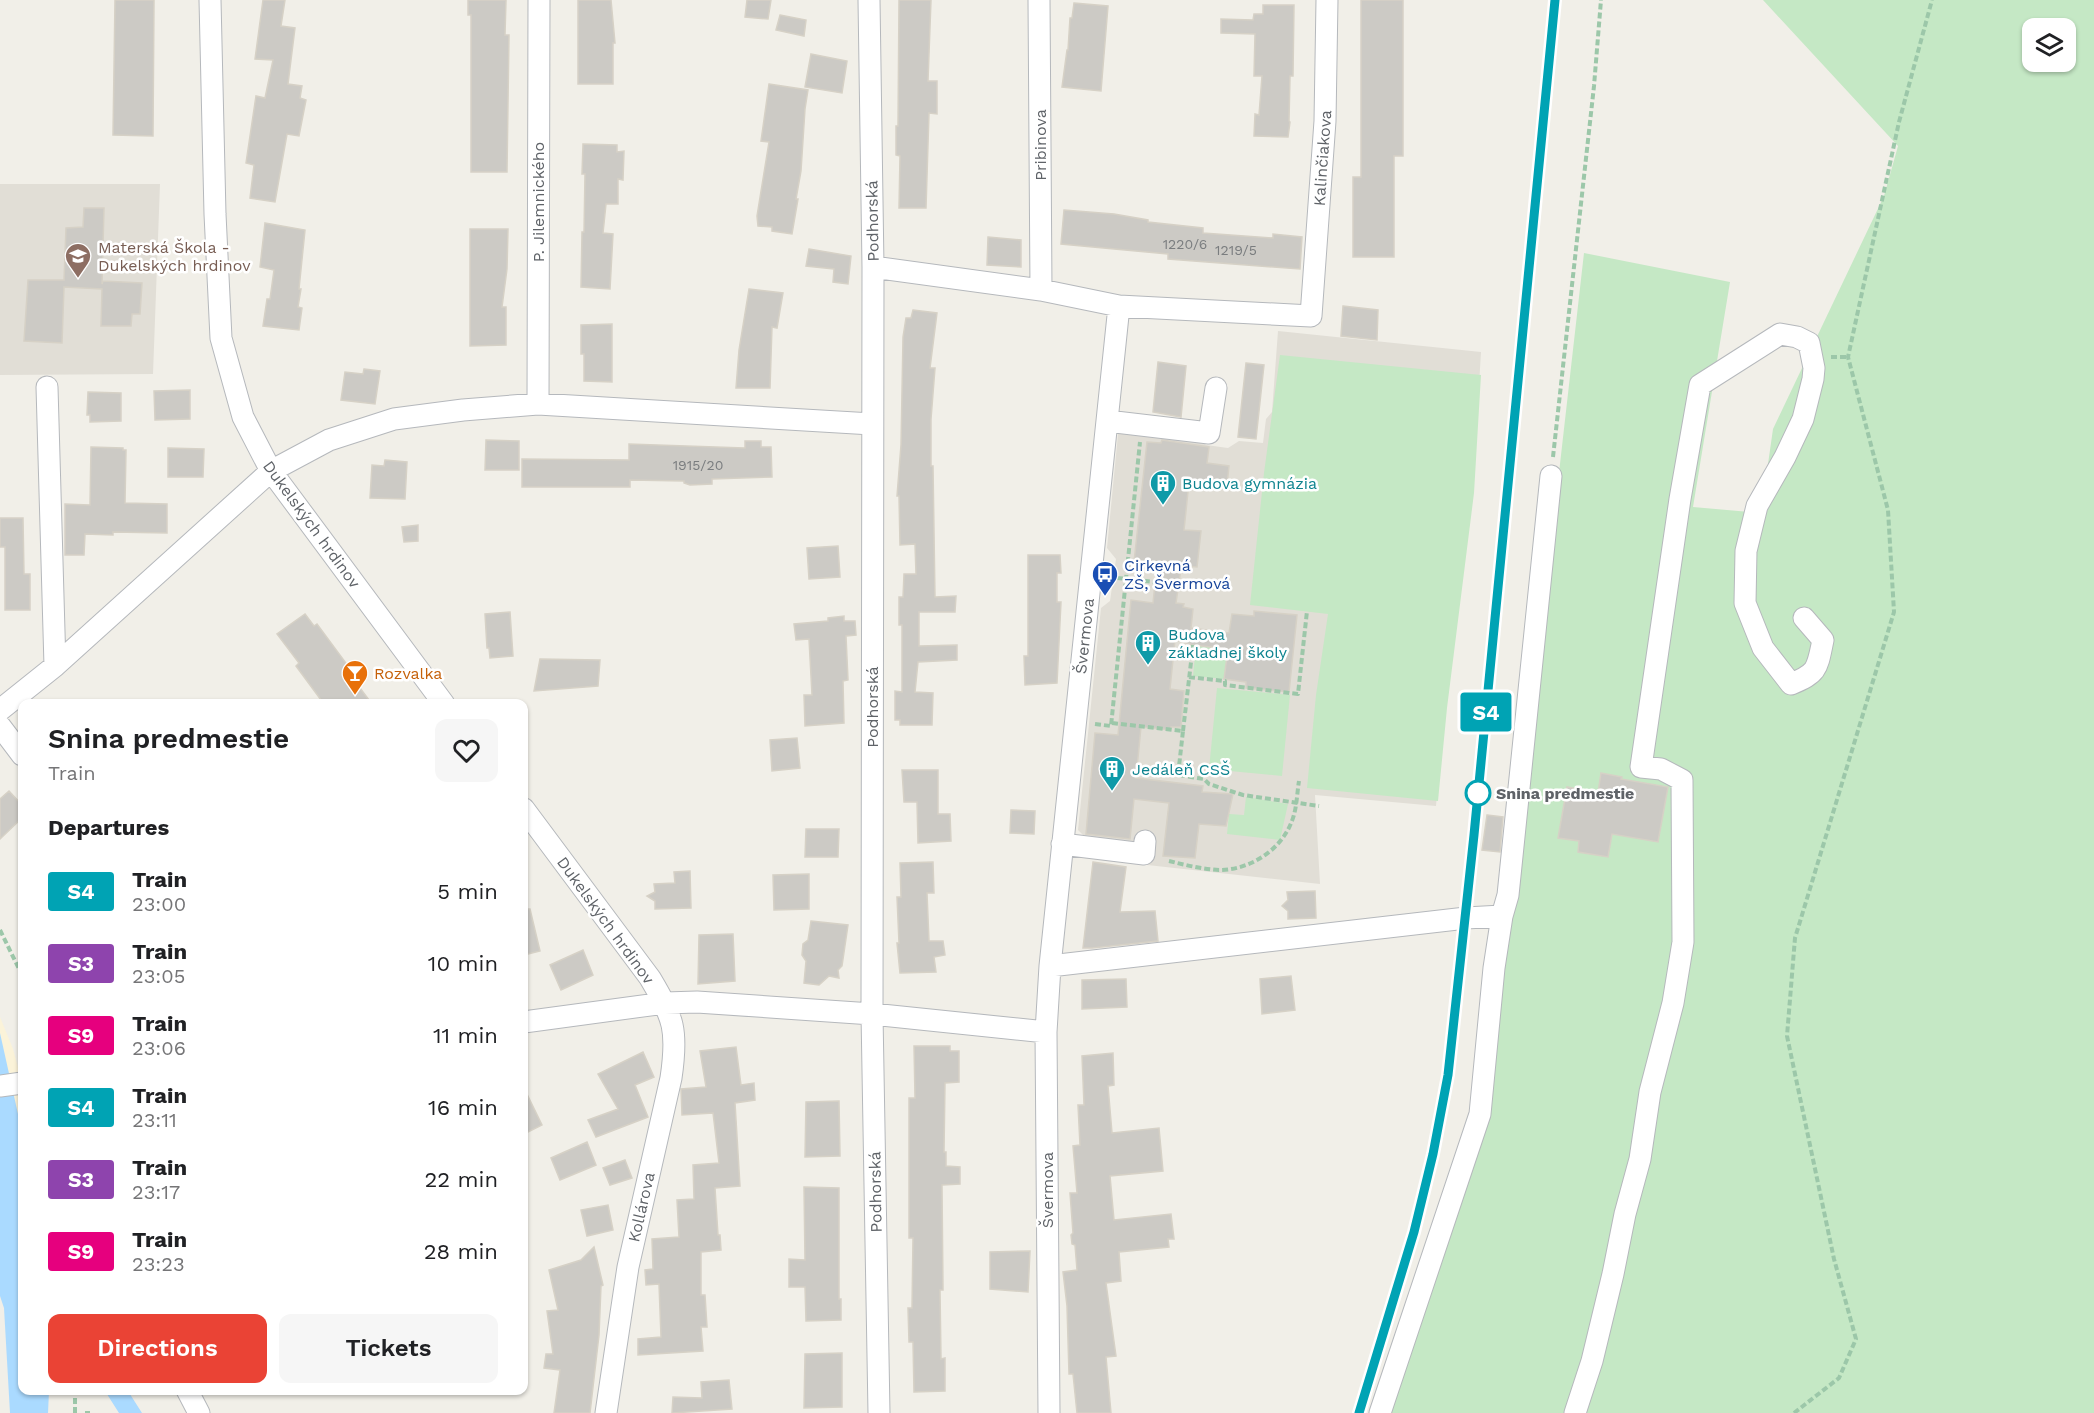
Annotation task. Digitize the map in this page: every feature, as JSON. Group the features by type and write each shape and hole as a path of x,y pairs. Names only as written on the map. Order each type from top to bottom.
{"street":[{"name":"Dukelských hrdinov","path":"210,0 215,214 221,338 243,417 271,471 440,699"},
{"name":"P. Jilemnického","path":"537,404 539,0"},
{"name":"Podhorská","path":"869,0 873,267 872,1014 879,1413"},
{"name":"Pribinova","path":"1040,0 1041,290"},
{"name":"Kalinčiakova","path":"1119,306 1311,316 1325,121 1327,0"},
{"path":"873,267 1041,290 1119,306"},
{"name":"Švermova","path":"1049,1413 1046,1032 1050,966 1119,306"},
{"path":"1575,1413 1592,1362 1625,1214 1640,1159 1650,1092 1673,1003 1683,942 1682,780 1661,769 1641,767 1676,522 1700,385 1780,334 1797,337 1809,343 1814,368 1813,379 1803,419 1785,457 1757,506 1746,551 1745,603 1763,648 1791,684 1811,676 1819,661 1822,640 1804,618"},
{"path":"48,387 55,666"},
{"path":"1107,421 1209,433 1216,388"},
{"path":"0,710 55,666 271,471 329,440 394,419 537,404 872,424"},
{"path":"1380,1413 1480,1114 1494,968 1502,916 1508,895 1551,476"},
{"path":"0,726 18,750"},
{"name":"Dukelských hrdinov","path":"528,814 650,978 665,1003"},
{"path":"1062,844 1144,854 1145,841"},
{"path":"1050,966 1466,918 1502,916"},
{"path":"528,1021 665,1003 697,1002 872,1014 1046,1032"},
{"name":"Kollárova","path":"606,1413 628,1268 674,1059 673,1025 665,1003"},
{"path":"0,1086 18,1084"},
{"path":"190,1395 199,1413"}],"path":[{"path":"1551,476 1594,86 1601,0"},
{"path":"1794,1413 1839,1378 1856,1339 1834,1259 1787,1036 1795,938 1893,612 1888,510 1848,357 1899,122 1932,0"},
{"path":"1092,724 1112,726 1140,442"},
{"path":"1101,576 1155,582"},
{"path":"1190,677 1225,681 1225,685 1298,694 1307,611"},
{"path":"1193,645 1178,775 1204,779 1209,784 1243,795 1319,806"},
{"path":"1112,723 1184,731"},
{"path":"1169,861 1220,870 1240,867 1267,855 1282,840 1293,818 1299,781"},
{"path":"0,930 18,967"},
{"path":"75,1395 75,1413"},
{"path":"85,1413 90,1413"}],"shaded area":[{"name":"Materská Škola - Dukelských hrdinov","path":"0,184 160,184 153,374 0,375"},
{"path":"1278,331 1481,352 1473,487 1445,706 1436,806 1315,795 1320,884 1084,858 1085,837 1078,830 1101,608 1110,601 1116,559 1107,548 1119,424 1197,435 1206,445 1228,448 1239,441 1263,443 1266,419 1272,412"}],"green space":[{"path":"1763,0 2094,0 2094,1413 1387,1413 1484,1132 1584,253 1730,282 1693,507 1761,513 1773,429 1884,196 1898,146"},
{"path":"1280,355 1481,375 1474,493 1447,708 1438,801 1307,788 1316,695 1328,614 1250,605 1264,473"},
{"path":"1196,645 1228,649 1224,679 1193,676"},
{"path":"1217,688 1290,695 1282,776 1209,769"},
{"path":"1246,797 1288,804 1280,840 1227,834 1229,814 1244,815"}],"sand":[{"path":"0,1017 18,1067 18,1118 0,1092"}],"water":[{"path":"0,1033 18,1114 18,1395 49,1395 48,1413 10,1413 4,1308 0,1296"},
{"path":"108,1395 131,1395 142,1413 119,1413"}],"building":[{"path":"115,0 154,0 153,136 113,135"},
{"path":"263,0 285,0 281,26 295,28 288,84 302,86 300,98 306,100 299,136 287,134 275,202 250,198 254,165 246,163 256,96 265,98 273,60 255,59"},
{"path":"468,0 506,0 505,35 509,35 507,172 471,172 471,15 468,15"},
{"path":"578,0 611,0 615,43 613,43 613,84 578,84"},
{"path":"747,0 771,0 768,19 745,17"},
{"path":"899,0 931,0 928,81 937,81 937,114 929,113 926,208 899,208 900,156 896,155 896,126 898,126"},
{"path":"1361,0 1403,0 1403,156 1394,156 1394,257 1353,257 1353,177 1361,177"},
{"path":"1074,3 1108,6 1101,91 1062,87 1070,18 1072,18"},
{"path":"1263,5 1294,5 1293,76 1290,76 1288,137 1254,136 1255,114 1259,115 1262,76 1254,76 1255,34 1221,33 1221,19 1253,20 1254,14 1263,14"},
{"path":"780,15 806,20 804,36 776,30"},
{"path":"811,54 847,61 842,93 805,87"},
{"path":"769,84 808,90 801,171 796,199 798,199 792,234 772,231 772,227 758,226 757,216 769,142 761,141"},
{"path":"583,144 617,145 617,152 624,151 623,180 618,179 618,204 606,204 603,233 613,234 610,289 581,287 585,174 582,174"},
{"path":"84,208 104,208 102,284 103,281 142,283 140,314 132,314 131,326 101,326 102,289 64,287 62,343 24,341 28,280 64,280 66,228 83,227"},
{"path":"1064,210 1114,214 1148,220 1148,222 1203,228 1203,233 1273,238 1273,234 1302,237 1300,269 1168,259 1168,254 1061,244"},
{"path":"265,223 305,230 299,289 301,289 298,307 302,308 299,330 263,326 274,270 260,267"},
{"path":"470,229 508,229 507,269 502,307 506,307 506,345 470,346"},
{"path":"988,237 1021,240 1021,267 987,265"},
{"path":"809,249 851,256 848,284 833,282 834,269 806,266"},
{"path":"749,289 783,293 777,328 772,327 770,388 736,388 739,350"},
{"path":"1343,306 1378,310 1377,340 1341,336"},
{"path":"913,310 937,313 930,368 935,368 931,419 931,466 933,466 935,597 956,596 955,612 919,612 919,646 957,645 957,660 918,662 915,692 933,693 932,725 900,725 900,720 895,720 895,691 902,692 902,625 899,625 899,597 903,597 904,574 916,574 915,544 900,545 899,496 897,496 901,445 903,337 906,318 911,318"},
{"path":"612,324 612,382 584,381 581,325"},
{"path":"1158,362 1186,366 1181,417 1153,412"},
{"path":"1246,363 1264,365 1256,439 1238,437"},
{"path":"364,369 380,371 375,404 341,400 345,372 363,374"},
{"path":"190,390 190,419 155,420 154,391"},
{"path":"88,392 121,393 121,421 90,422 90,415 87,415"},
{"path":"486,440 519,441 519,470 485,470"},
{"path":"1162,440 1209,447 1207,463 1229,466 1227,485 1189,482 1184,530 1201,531 1197,567 1186,566 1186,569 1181,569 1176,603 1193,609 1191,628 1229,633 1232,614 1254,616 1254,611 1297,615 1289,692 1246,688 1246,682 1224,679 1228,649 1193,645 1175,640 1170,689 1184,691 1181,727 1171,727 1170,730 1141,727 1136,778 1203,786 1202,792 1233,794 1226,826 1199,824 1195,858 1163,856 1169,803 1134,799 1130,839 1086,834 1095,733 1118,735 1131,600 1153,603 1157,564 1134,562 1147,442 1161,443"},
{"path":"745,441 761,441 761,447 771,447 772,477 712,479 712,484 690,485 684,481 630,480 630,487 522,487 522,459 629,460 629,444 745,448"},
{"path":"91,447 126,450 125,503 167,504 167,533 85,534 84,555 65,555 65,504 90,505"},
{"path":"168,448 204,449 203,477 168,477"},
{"path":"385,460 407,462 405,499 370,498 372,465 384,466"},
{"path":"0,518 23,518 24,574 30,574 30,610 5,610 5,547 0,547"},
{"path":"418,525 418,541 404,542 402,527"},
{"path":"838,546 840,577 809,579 807,548"},
{"path":"1028,555 1060,555 1061,573 1057,573 1057,602 1061,602 1057,683 1025,685 1024,656 1028,656"},
{"path":"510,612 513,656 490,658 489,648 487,648 485,614"},
{"path":"305,614 314,626 317,624 354,674 351,676 368,699 320,699 296,666 299,663 277,634"},
{"path":"844,616 844,621 855,621 856,635 846,636 848,680 843,681 844,723 805,726 804,695 812,695 809,639 796,640 794,624 828,621 828,618"},
{"path":"540,659 600,660 598,686 534,691"},
{"path":"797,738 800,768 772,771 770,740"},
{"path":"902,770 938,770 938,814 950,814 951,841 918,843 917,802 904,802"},
{"path":"1601,773 1668,787 1658,842 1612,834 1608,857 1578,852 1579,841 1558,838 1567,787 1598,793"},
{"path":"9,791 18,801 18,822 0,839 0,799"},
{"path":"1011,810 1035,811 1034,834 1010,833"},
{"path":"1487,815 1503,817 1500,852 1482,850"},
{"path":"806,829 839,829 838,857 805,857"},
{"path":"933,862 934,893 927,893 929,941 943,941 945,955 934,957 936,972 900,973 897,943 899,943 897,897 901,897 900,863"},
{"path":"1093,862 1126,867 1120,912 1155,911 1158,941 1083,948"},
{"path":"690,871 691,908 655,909 655,901 647,896 655,892 654,884 675,883 674,872"},
{"path":"809,874 809,909 774,910 773,875"},
{"path":"1315,891 1316,918 1288,919 1288,911 1282,906 1288,900 1287,892"},
{"path":"528,909 530,909 540,951 528,954"},
{"path":"811,921 848,925 842,966 838,970 839,978 829,976 819,985 804,983 806,961 802,955 803,944 808,940"},
{"path":"733,934 735,981 698,984 699,935"},
{"path":"583,950 593,975 561,990 550,965"},
{"path":"1291,976 1295,1010 1262,1014 1260,979"},
{"path":"1126,979 1127,1007 1082,1009 1082,980"},
{"path":"914,1046 950,1046 950,1051 959,1051 959,1082 945,1083 944,1152 946,1152 946,1166 960,1167 960,1184 942,1185 941,1359 945,1358 945,1391 914,1392 913,1342 909,1342 908,1308 912,1308 913,1238 909,1238 909,1098 915,1098"},
{"path":"736,1047 741,1085 754,1083 755,1100 735,1103 740,1186 715,1188 721,1250 701,1252 701,1295 705,1295 707,1327 701,1327 703,1351 638,1355 638,1339 661,1337 659,1284 646,1285 645,1270 653,1269 652,1239 679,1237 677,1200 694,1199 693,1165 719,1163 713,1113 682,1115 681,1089 706,1087 700,1051"},
{"path":"643,1052 654,1077 635,1085 648,1117 596,1137 588,1120 618,1109 598,1074"},
{"path":"1113,1053 1114,1085 1108,1086 1112,1133 1159,1128 1163,1171 1110,1176 1114,1220 1171,1214 1174,1239 1168,1239 1169,1247 1119,1252 1121,1281 1106,1283 1116,1356 1106,1357 1111,1413 1077,1413 1073,1374 1069,1374 1067,1306 1063,1272 1077,1270 1075,1245 1072,1244 1071,1235 1073,1233 1070,1193 1077,1193 1073,1146 1080,1145 1078,1105 1084,1105 1082,1056"},
{"path":"528,1096 542,1125 528,1132"},
{"path":"839,1101 840,1156 805,1157 806,1102"},
{"path":"587,1142 596,1165 560,1180 551,1158"},
{"path":"625,1160 632,1178 610,1185 603,1168"},
{"path":"804,1187 839,1188 841,1320 806,1321 805,1287 789,1287 789,1259 805,1260"},
{"path":"608,1205 613,1230 587,1236 581,1210"},
{"path":"594,1247 603,1285 601,1286 599,1335 590,1413 554,1413 560,1370 544,1368 546,1354 553,1354 547,1311 558,1310 549,1270 581,1260"},
{"path":"1030,1251 1028,1292 990,1289 990,1252"},
{"path":"842,1353 842,1407 804,1408 805,1354"},
{"path":"729,1380 732,1409 672,1413 673,1397 702,1398 701,1382"}],"railway":[{"path":"1359,1413 1414,1232 1433,1154 1448,1075 1474,835 1555,0"}],"train":[{"name":"S4","path":"1359,1413 1392,1311 1414,1232 1433,1154 1448,1075 1474,835 1555,0"}],"place":[{"name":"Materská Škola - Dukelských hrdinov","path":"78,279"},
{"name":"Budova gymnázia","path":"1163,506"},
{"name":"Cirkevná ZŠ, Švermová","path":"1105,597"},
{"name":"Budova základnej školy","path":"1148,666"},
{"name":"Rozvalka","path":"355,696"},
{"name":"Jedáleň CSŠ","path":"1112,792"},
{"name":"Snina predmestie","path":"1478,793"}]}
